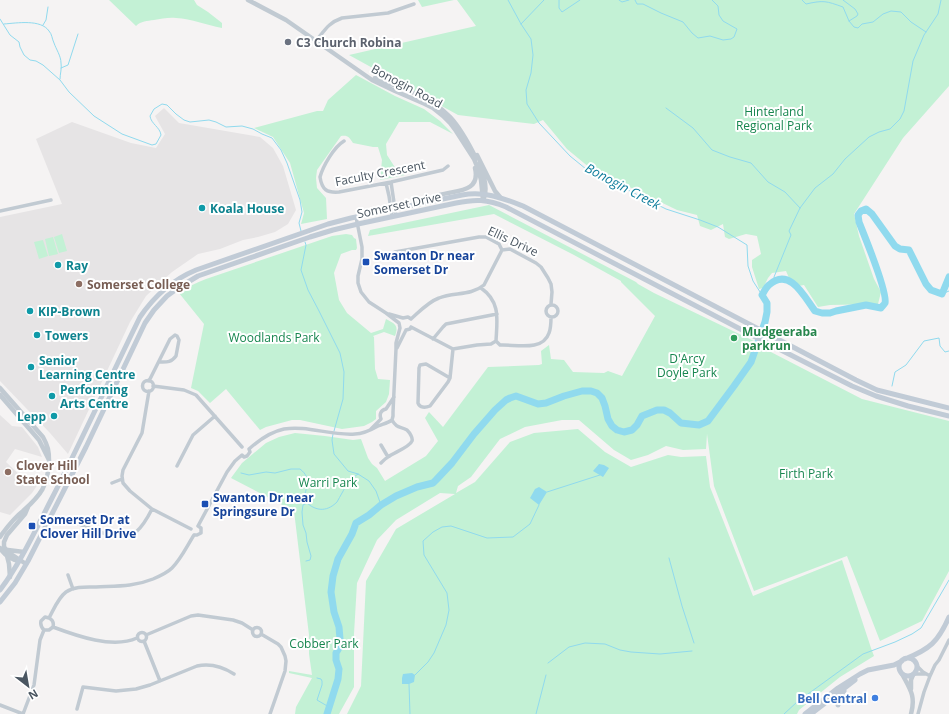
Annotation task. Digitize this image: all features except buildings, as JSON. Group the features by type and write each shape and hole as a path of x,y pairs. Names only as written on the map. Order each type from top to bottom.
{"main road":[{"name":"Somerset Drive","path":"0,590 20,561 75,453 140,317 157,295 186,274 308,231 356,217 462,195 483,194 500,197 523,206 751,326 877,390 949,408"},
{"name":"Somerset Drive","path":"0,602 26,564 86,447 141,331 158,305 173,291 193,279 310,237 358,224 462,201 483,200 494,202 506,207 852,386 876,396 908,406 949,416"},
{"path":"637,275 641,268"},
{"path":"811,714 860,674 873,669 896,664 932,645 940,636 949,617"},
{"path":"883,668 894,670 907,676 914,674 917,670 919,658 924,650"},
{"path":"901,674 899,666 904,660 912,659 917,666"},
{"path":"805,714 873,669"},
{"path":"838,705 839,697 855,680"}],"street":[{"name":"Bonogin Road","path":"248,0 286,20 359,70 428,99 443,110 457,124 470,150 481,180 483,200"},
{"path":"316,41 328,25 335,20 388,13 414,4"},
{"name":"Bonogin Road","path":"359,70 372,80 433,108 450,123 470,150"},
{"path":"406,90 407,94 427,103 433,108"},
{"name":"Faculty Crescent","path":"344,141 336,148 321,174 321,181 328,192 339,192 388,183 443,170 448,166"},
{"path":"470,150 482,165 495,191 500,197"},
{"path":"431,201 438,196 466,189 471,186 476,176 476,170 470,150"},
{"path":"388,183 394,216"},
{"path":"0,211 51,200"},
{"path":"356,217 362,247 362,259 358,276 358,283 361,292 369,302 399,323 400,328 396,343 394,416 392,420"},
{"name":"Ellis Drive","path":"389,256 395,252 486,237 498,244 502,250 510,249 541,267 551,284 551,304"},
{"path":"411,319 432,302 440,298 475,291 481,288 502,250"},
{"path":"481,288 487,292 495,304 497,314 496,341"},
{"name":"Ellis Drive","path":"551,304 546,307 545,312 547,316 551,317"},
{"name":"Ellis Drive","path":"551,304 556,306 558,311 555,316 551,317"},
{"path":"386,313 403,318 408,317 411,319"},
{"path":"433,339 446,324 497,314"},
{"name":"Ellis Drive","path":"453,349 491,344 496,341 500,345 532,346 540,344 545,341 549,334 551,317"},
{"path":"399,323 403,318"},
{"path":"411,319 411,327"},
{"path":"411,327 453,349 450,378 430,406 423,410 418,403 420,365 426,364 450,378"},
{"path":"396,349 406,330 411,327"},
{"path":"400,328 406,330"},
{"path":"149,391 146,391 143,387 144,382 149,381 170,339 175,335 178,337 179,340 176,356 170,362 159,362"},
{"path":"149,381 152,382 153,386"},
{"path":"153,386 153,388 149,391 142,433 123,470 123,483 152,509 192,529"},
{"path":"153,386 184,390 192,393 199,398 242,447 247,447 249,449"},
{"path":"0,388 43,437 50,455 46,483 25,514 5,538 4,542 6,550 26,564"},
{"path":"0,395 39,440 49,460"},
{"path":"387,422 384,422 381,419 380,413 386,409 394,396"},
{"path":"386,409 390,409 393,412"},
{"path":"177,466 193,435 215,416"},
{"path":"371,430 381,419"},
{"path":"249,449 264,437 282,429 296,428 341,434 357,434 371,430 392,420"},
{"path":"381,463 388,457 409,445 412,441 409,432 399,428 392,420"},
{"path":"381,445 388,457"},
{"path":"242,447 240,451 242,456"},
{"path":"192,529 195,526 198,526 235,461 242,456 249,455 249,449"},
{"path":"112,483 122,479"},
{"path":"0,538 22,511 29,507"},
{"path":"74,522 118,537 125,537 137,532 152,509"},
{"path":"49,618 62,597 73,589 81,587 130,586 140,584 167,572 180,558 194,535 197,536 201,532 201,529 198,526"},
{"path":"192,529 191,532 194,535"},
{"path":"0,548 3,553 14,560 20,561"},
{"path":"6,550 24,552"},
{"path":"8,556 10,577"},
{"path":"68,575 73,589"},
{"path":"146,635 191,616 238,621 253,630 255,636 260,636 261,634"},
{"path":"44,630 41,625 41,621 45,617 51,618 54,622 53,627"},
{"path":"44,630 49,630 53,627 82,637 110,642 124,642 137,638 140,632 143,632 146,635"},
{"path":"253,630 257,627 262,630 261,634"},
{"path":"0,705 23,714 34,685 40,640 44,630"},
{"path":"261,634 278,644 284,651 286,661 285,671 270,714"},
{"path":"146,635 144,641 160,681"},
{"path":"137,638 140,641 144,641"},
{"path":"918,714 928,675 939,660 949,640"},
{"path":"77,710 83,687 126,691 140,688 201,665 219,667 234,674"},
{"path":"917,666 928,675"},
{"path":"901,674 911,689"},
{"path":"911,714 913,701 911,680 914,674 928,675"}],"shaded area":[{"name":"Somerset College","path":"164,108 179,123 260,137 273,148 283,166 296,210 288,224 275,232 243,240 220,249 198,254 172,272 146,296 130,322 68,454 0,381 0,217 62,204 36,139 72,122 131,143 156,148 165,134 155,116"},
{"name":"Clover Hill State School","path":"0,415 12,426 22,427 38,447 42,457 15,449 6,462 27,482 38,484 32,493 10,515 0,512"}],"green space":[{"path":"109,0 194,0 197,5 222,23 222,28 173,18 144,22 136,26"},
{"path":"418,0 454,0 422,7"},
{"name":"Hinterland Regional Park","path":"457,0 949,0 949,86 903,138 854,214 859,236 874,279 881,292 878,304 830,305 818,307 804,285 793,287 786,271 772,273 763,288 759,289 752,267 752,260 761,254 757,236 746,234 729,239 725,237 723,224 711,230 700,226 697,215 677,210 590,168 567,149 543,120 534,124 458,115 349,55 476,26"},
{"path":"356,75 395,96 424,109 440,121 453,134 430,122 399,122 386,144 387,155 396,169 405,175 380,180 382,160 378,147 353,143 348,137 341,136 317,170 317,188 326,198 327,219 301,224 304,213 290,163 273,137 254,128 317,111 323,111 328,100"},
{"path":"489,205 636,282 654,293 758,343 767,350 862,399 949,421 949,571 922,621 880,641 847,556 754,591 714,486 707,434 706,449 683,450 666,446 648,455 631,460 614,450 579,420 562,420 525,427 500,439 471,477 458,486 456,493 475,482 510,442 534,433 578,429 605,452 631,467 668,455 681,457 706,456 710,487 753,596 842,560 874,656 840,677 799,710 797,714 347,714 361,686 366,581 396,529 455,494 440,493 396,520 377,540 357,583 354,634 354,687 339,714 295,714 296,707 312,678 289,673 289,671 312,675 309,654 309,635 294,511 231,478 242,463 266,443 279,437 295,433 353,440 361,439 368,458 377,468 385,481 426,456 438,441 425,418 429,412 443,427 488,367 542,364 541,351 549,345 551,359 564,360 573,372 604,373 608,371 622,376 655,316 621,281 494,214 368,236 370,230"},
{"path":"62,234 67,251 59,253 54,237"},
{"name":"Woodlands Park","path":"346,234 352,235 356,239 357,248 356,250 341,254 334,273 339,300 347,313 371,333 383,329 386,319 394,324 397,329 395,336 384,332 373,336 375,369 378,379 390,380 389,394 386,402 376,411 376,419 364,426 342,429 300,420 292,420 260,430 226,389 210,403 198,391 191,388 204,324 179,293 206,279 332,236"},
{"path":"53,237 58,254 49,256 45,239"},
{"path":"43,240 48,256 39,259 34,242"}],"water":[{"path":"599,464 609,468 603,477 593,471"},
{"path":"539,487 547,492 539,505 530,498 535,489"},
{"path":"412,673 415,675 414,682 402,684 403,674"}],"waterway":[{"name":"Bonogin Creek","path":"508,0 531,39 533,55 531,73 526,90 527,104 539,123 570,156 586,169 666,209 718,227 747,245 748,266 753,281 762,295"},
{"path":"521,24 544,0"},
{"path":"559,0 559,8 562,12 580,0"},
{"path":"619,0 622,2 629,0"},
{"path":"635,0 637,4 643,4 683,22 698,38 710,36 723,40 731,39 734,37 737,29 723,21 719,15 718,6 712,0"},
{"path":"802,0 806,4 825,2 843,7 849,21 854,27 858,28 862,24 873,22 883,14 891,11 901,12 911,22 926,32"},
{"path":"843,0 855,9 858,14 849,21"},
{"path":"775,281 774,277 791,235 789,231 800,208 815,188 833,174 845,159 869,137 890,129 900,119 904,111 913,61 924,35 938,14 941,0"},
{"path":"43,25 46,20 48,7"},
{"path":"0,19 10,35 19,42 24,55 30,60 36,61 43,65 60,80 69,92 94,116 122,134 152,145 156,144 161,135 150,116 154,109 162,104 167,105 184,120 190,122 209,120 226,127 242,126 253,129 272,138 281,150 287,163 300,200 302,212 299,223 301,231"},
{"path":"4,24 35,23 45,27 51,34 60,58 60,79"},
{"path":"61,68 68,65 78,34"},
{"path":"666,108 693,128 712,150 751,163 768,182 785,192 800,208"},
{"path":"327,714 338,679 339,669 336,660 336,653 339,648 340,639 339,627 334,612 331,592 333,576 338,559 352,534 356,523 396,496 417,487 433,483 452,463 495,410 506,400 516,396 538,404 546,403 582,391 591,391 597,393 602,398 608,419 612,426 617,430 624,432 632,430 642,416 657,410 664,410 670,413 681,423 699,425 708,421 751,362 767,312 767,303 762,295 769,285 777,280 784,279 790,281 802,292 815,311 822,313 830,313 866,305 881,308 885,304 883,288 859,222 858,215 861,211 866,209 872,214 895,246 900,249 909,250 926,284 931,290 942,294 949,277"},
{"path":"305,242 306,245 301,270 308,290 340,353 344,372 343,399 334,431"},
{"path":"942,294 949,291"},
{"path":"892,386 895,372 906,365 924,341 939,338 940,346 945,352 949,351"},
{"path":"333,434 332,440 334,454 348,471 358,474 369,481 376,491 381,505"},
{"path":"241,473 249,475 300,469 306,476 307,480 304,500 308,504 320,509 333,506 348,483 358,474"},
{"path":"547,492 600,475"},
{"path":"306,561 310,560 311,556 303,525 302,512 303,505 307,503"},
{"path":"415,675 428,662 434,653 446,625 449,610 447,593 424,555 423,541 433,532 442,527 451,526 487,538 513,537 530,524 539,505"},
{"path":"669,558 694,643"},
{"path":"784,714 797,702 863,654 895,642 921,628 949,580"},
{"path":"548,663 569,647 585,643 605,644 620,650 631,652 660,654 692,651"},
{"path":"536,714 546,675"},
{"path":"317,678 321,679 322,681 317,700 329,707"},
{"path":"409,684 410,714"}],"place":[{"name":"C3 Church Robina","path":"288,42"},
{"name":"Koala House","path":"202,208"},
{"name":"Swanton Dr near Somerset Dr","path":"366,262"},
{"name":"Ray","path":"58,265"},
{"name":"Somerset College","path":"79,284"},
{"name":"KIP-Brown","path":"30,311"},
{"name":"Towers","path":"37,335"},
{"name":"Mudgeeraba parkrun","path":"734,338"},
{"name":"Senior Learning Centre","path":"31,367"},
{"name":"Performing Arts Centre","path":"52,396"},
{"name":"Lepp","path":"54,416"},
{"name":"Clover Hill State School","path":"8,472"},
{"name":"Swanton Dr near Springsure Dr","path":"205,504"},
{"name":"Somerset Dr at Clover Hill Drive","path":"32,526"},
{"name":"Bell Central","path":"875,698"}],"park label":[{"name":"D'Arcy Doyle Park","path":"687,365"},
{"name":"Firth Park","path":"806,473"},
{"name":"Warri Park","path":"328,482"},
{"name":"Cobber Park","path":"324,643"}]}
